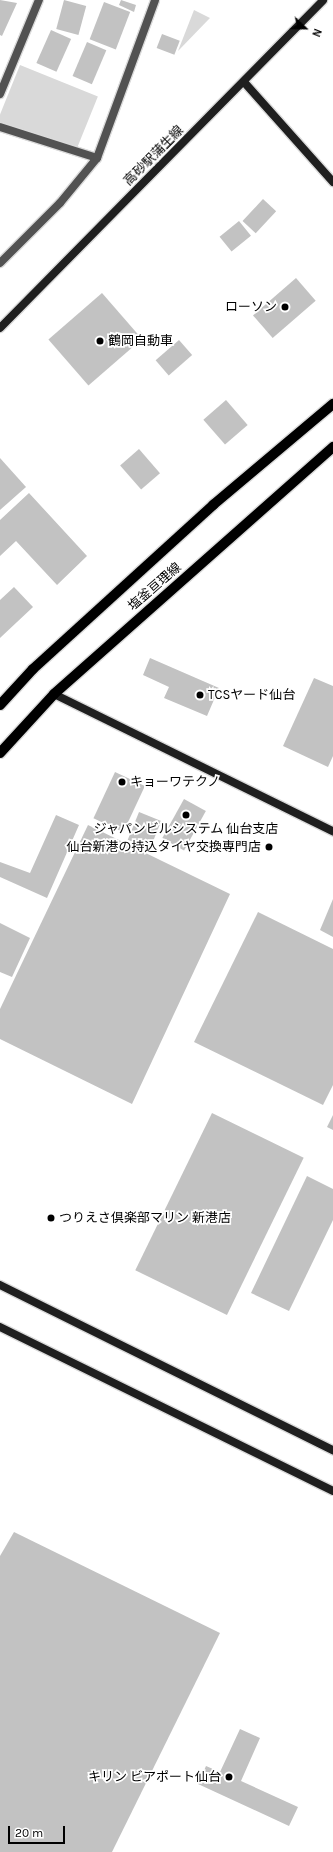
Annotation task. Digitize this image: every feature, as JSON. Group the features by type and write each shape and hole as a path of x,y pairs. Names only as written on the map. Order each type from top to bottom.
{"main road":[{"name":"塩釜亘理線","path":"0,705 34,669 213,505 333,404"},
{"name":"塩釜亘理線","path":"0,753 54,694 333,447"}],"street":[{"path":"0,94 39,0"},
{"path":"0,262 60,202 96,158 155,0"},
{"name":"高砂駅蒲生線","path":"0,328 244,82 323,0"},
{"path":"244,82 333,182"},
{"path":"0,127 96,158"},
{"path":"54,694 333,831"},
{"path":"0,1285 333,1450"},
{"path":"0,1327 333,1491"}],"shaded area":[{"path":"194,10 210,18 178,51"},
{"path":"20,65 98,96 75,153 0,123 0,115"}],"building":[{"path":"0,0 17,3 2,36 0,35"},
{"path":"64,0 86,6 78,35 56,29"},
{"path":"121,0 136,5 134,12 119,5"},
{"path":"104,2 130,12 116,49 90,39"},
{"path":"51,30 71,39 56,72 36,63"},
{"path":"162,34 180,41 174,55 157,48"},
{"path":"87,42 106,50 92,84 73,76"},
{"path":"263,199 276,211 256,233 243,221"},
{"path":"239,221 251,236 232,251 220,237"},
{"path":"296,278 316,301 273,338 253,315"},
{"path":"102,293 142,339 88,386 48,340"},
{"path":"179,340 192,355 169,375 156,360"},
{"path":"226,400 248,425 225,445 203,420"},
{"path":"139,449 160,473 141,490 120,465"},
{"path":"0,458 26,487 0,510"},
{"path":"29,493 87,556 57,585 16,541 0,556 0,520"},
{"path":"14,587 33,607 0,638 0,600"},
{"path":"150,658 219,688 207,716 164,698 169,687 143,675"},
{"path":"314,678 333,686 333,756 328,767 283,746"},
{"path":"115,772 145,786 123,832 93,818"},
{"path":"184,799 206,811 184,850 162,838"},
{"path":"139,812 161,821 150,849 128,840"},
{"path":"56,815 79,825 47,898 0,877 0,862 30,873"},
{"path":"88,825 230,894 132,1104 0,1039 0,1009"},
{"path":"333,899 333,937 320,930"},
{"path":"258,912 333,949 333,1085 323,1105 194,1042"},
{"path":"0,923 30,938 12,977 0,972"},
{"path":"212,1113 304,1158 227,1315 135,1270"},
{"path":"333,1115 333,1130 327,1127"},
{"path":"307,1176 333,1189 333,1220 289,1311 251,1293"},
{"path":"14,1532 220,1633 112,1852 0,1852 0,1556"},
{"path":"240,1729 260,1738 241,1781 298,1807 289,1826 198,1784 206,1766 220,1772"}],"place":[{"name":"ローソン","path":"285,307"},
{"name":"鶴岡自動車","path":"100,341"},
{"name":"TCSヤード仙台","path":"200,695"},
{"name":"キョーワテクノ","path":"122,782"},
{"name":"ジャパンビルシステム 仙台支店","path":"186,815"},
{"name":"仙台新港の持込タイヤ交換専門店","path":"269,847"},
{"name":"つりえさ倶楽部マリン 新港店","path":"51,1218"},
{"name":"キリン ビアポート仙台","path":"229,1777"}]}
